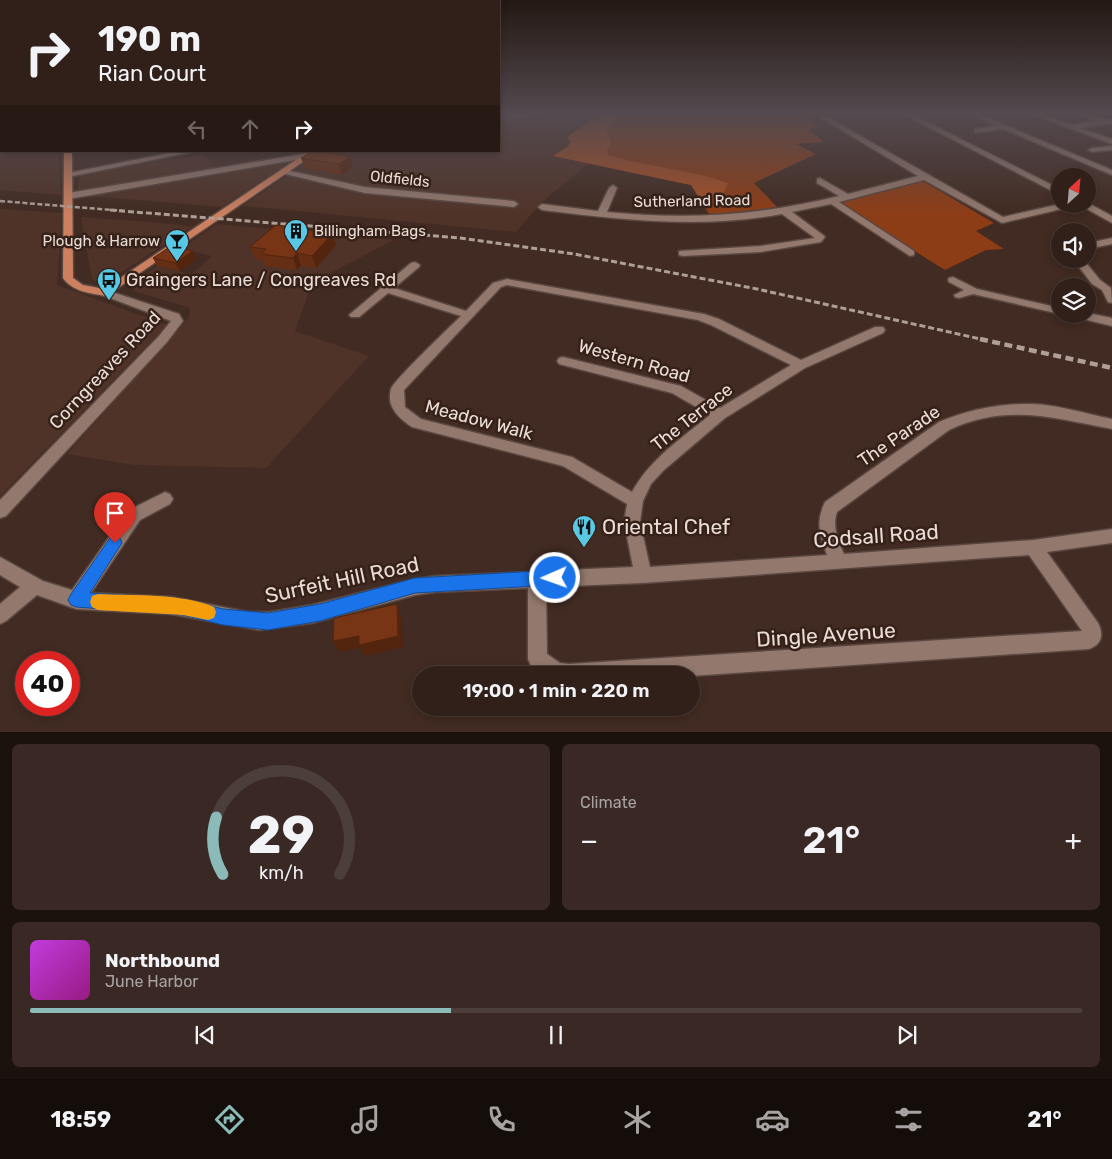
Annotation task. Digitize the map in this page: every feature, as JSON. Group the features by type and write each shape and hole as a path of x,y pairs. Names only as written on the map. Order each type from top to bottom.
{"main road":[{"path":"68,152 68,278 70,282 77,286 106,293 312,153"}],"street":[{"path":"874,147 1002,220 1051,209"},
{"path":"971,147 1051,187"},
{"path":"1052,147 1112,173"},
{"path":"1092,150 1112,148"},
{"path":"68,175 191,152"},
{"path":"261,152 262,162"},
{"path":"68,196 312,153"},
{"name":"Oldfields","path":"284,171 365,190 514,204"},
{"name":"Sutherland Road","path":"542,207 652,219 712,219 784,211 925,177"},
{"path":"820,180 845,196"},
{"name":"Sutherland Road","path":"601,214 614,188"},
{"path":"831,200 910,253"},
{"path":"683,253 761,250 818,240 820,237 784,211"},
{"path":"1096,211 1112,220"},
{"path":"1096,244 1112,241"},
{"path":"355,314 414,265"},
{"path":"1085,268 1096,282 1106,288 1112,300"},
{"path":"953,280 973,291 1051,309"},
{"name":"Meadow Walk","path":"635,501 567,461 417,423 402,414 396,405 398,389 497,285 507,282 700,317 715,322 801,365"},
{"path":"386,289 468,315"},
{"path":"958,295 973,291"},
{"name":"Corngreaves Road","path":"0,511 163,339 177,321 175,317 170,315 106,293"},
{"path":"1096,319 1112,322"},
{"name":"The Terrace","path":"643,575 632,522 635,501 646,480 659,466 720,414 801,365 879,330"},
{"name":"Western Road","path":"563,361 676,389 720,414"},
{"name":"The Parade","path":"838,562 827,527 826,514 831,508 944,426 979,414 1015,409 1056,412 1112,424"},
{"path":"76,600 134,515 165,499"},
{"path":"116,500 134,515"},
{"name":"Codsall Road","path":"643,575 1034,547 1112,536"},
{"name":"Dingle Avenue","path":"537,578 538,659 556,672 569,674 1089,640 1094,636 1092,629 1034,547"},
{"name":"Surfeit Hill Road","path":"0,565 34,586 76,600 183,607 223,617 268,622 320,612 415,586 537,578 643,575"},
{"path":"0,616 34,586"}],"shaded area":[{"path":"500,147 568,147 553,156 588,164 542,202 516,232 243,206 322,152 500,152"},
{"path":"566,147 802,147 816,154 754,183 777,207 711,217 691,185 553,156"},
{"path":"568,147 609,147 607,150 609,155 621,159 706,176 728,183 719,203 704,205 691,185 553,156"},
{"path":"0,152 59,152 61,195 0,190"},
{"path":"202,154 216,168 77,192 80,174"},
{"path":"285,161 288,163 222,207 88,196"},
{"path":"923,181 994,223 976,231 1004,249 986,250 945,270 839,204 839,201"},
{"path":"0,209 62,213 57,285 167,325 0,496"},
{"path":"81,217 193,226 113,278 98,282 92,280"},
{"path":"217,224 394,240 319,279 309,292 295,331 369,356 266,468 134,465 67,454 189,318 190,308 134,291 136,280 157,266 191,274 212,256 181,249"}],"building":[{"path":"310,152 323,152 350,157 339,164 301,158"},
{"path":"276,225 332,234 312,256 297,253 293,258 261,254 266,249 250,247"},
{"path":"171,246 193,251 175,263 153,258"},
{"path":"397,604 398,636 359,645 359,636 333,641 334,618"}],"railway":[{"path":"0,201 125,211"},
{"path":"110,210 460,238 574,254 757,289 985,340"},
{"path":"980,339 1112,368"}],"slow traffic":[{"path":"98,602 183,607 208,612"}],"place":[{"name":"Billingham Bags","path":"296,252"},
{"name":"Plough & Harrow","path":"177,262"},
{"name":"Graingers Lane / Congreaves Rd","path":"109,301"},
{"name":"Oriental Chef","path":"584,548"}],"route":[{"path":"115,543 76,600 183,607 223,617 268,622 320,612 415,586 555,578"}]}
